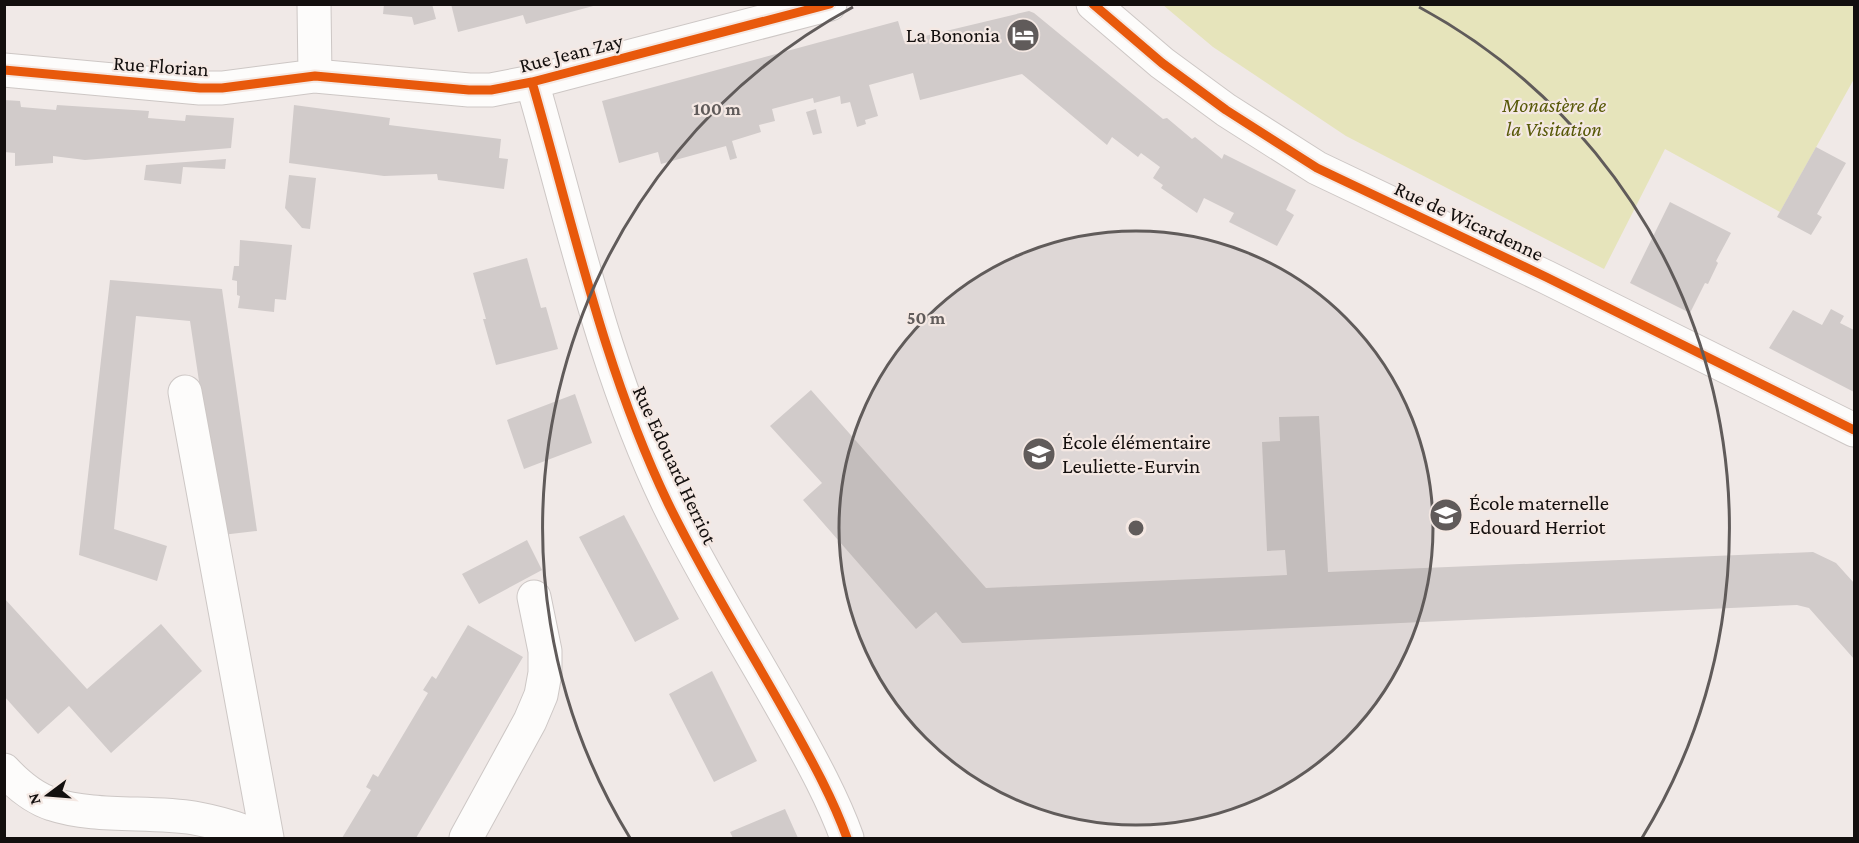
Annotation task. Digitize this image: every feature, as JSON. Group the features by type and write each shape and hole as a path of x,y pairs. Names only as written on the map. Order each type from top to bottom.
{"street":[{"path":"314,4 315,76"},
{"name":"Rue Jean Zay","path":"315,76 491,90 532,82 830,4"},
{"name":"Rue de Wicardenne","path":"1093,4 1170,69 1226,110 1317,168 1854,430"},
{"name":"Rue Florian","path":"4,70 200,88 222,88 315,76"},
{"name":"Rue Edouard Herriot","path":"532,82 609,356 633,424 684,535 810,758 847,838"},
{"path":"4,770 21,787 52,804 87,810 194,818 266,838 185,392"},
{"path":"466,838 530,721 541,695 545,673 545,651 534,597"}],"green space":[{"name":"Monastère de la Visitation","path":"1163,5 1854,5 1854,79 1780,212 1665,149 1604,269 1346,136 1213,47"}],"building":[{"path":"384,4 432,4 436,19 414,25 412,17 383,14"},
{"path":"451,4 597,5 526,24 523,15 458,32"},
{"path":"1029,11 1163,119 1167,118 1192,139 1195,137 1222,159 1224,154 1296,190 1286,210 1294,215 1277,246 1229,222 1234,213 1204,198 1197,213 1161,188 1163,185 1153,178 1160,167 1141,153 1138,157 1112,137 1107,145 1022,74 920,100 913,73 869,85 878,116 865,120 866,124 857,127 850,102 841,104 840,96 814,103 813,98 772,109 775,121 759,125 761,132 732,141 737,158 730,160 726,146 661,164 658,152 619,163 602,101 898,21 904,41"},
{"path":"4,100 20,101 21,107 56,110 57,105 149,111 148,118 185,121 186,115 234,118 231,148 85,160 53,156 53,163 15,166 15,153 4,152"},
{"path":"294,105 390,118 389,125 501,139 499,158 508,159 504,189 438,180 437,174 384,176 289,163"},
{"path":"816,109 822,133 813,135 806,112"},
{"path":"1816,147 1846,163 1817,214 1822,217 1811,235 1777,217"},
{"path":"226,159 225,169 183,167 181,184 144,180 146,165"},
{"path":"289,175 316,178 310,229 302,228 285,208"},
{"path":"1670,202 1731,233 1716,261 1718,263 1708,284 1705,283 1690,313 1630,283"},
{"path":"240,240 292,245 286,300 275,299 274,312 238,308 240,296 237,295 237,281 232,280 234,266 239,266"},
{"path":"527,258 541,308 546,307 558,349 496,365 473,273"},
{"path":"110,280 222,289 257,531 222,535 190,321 136,316 114,529 167,546 157,581 79,555"},
{"path":"1831,309 1844,316 1840,323 1854,330 1854,392 1769,348 1793,310 1822,325"},
{"path":"811,390 986,588 1287,575 1285,550 1267,551 1262,442 1280,441 1279,417 1319,416 1328,572 1813,552 1836,563 1854,583 1854,659 1809,608 1797,605 962,643 936,612 916,629 803,500 822,483 770,426"},
{"path":"575,394 592,443 524,469 507,420"},
{"path":"624,515 679,619 635,642 579,537"},
{"path":"527,540 542,570 479,604 462,574"},
{"path":"4,598 87,689 161,624 202,671 111,753 69,706 38,734 4,696"},
{"path":"468,625 523,657 416,838 342,838 371,790 366,787 373,774 378,777 428,693 423,690 432,676 436,679"},
{"path":"712,671 757,761 714,782 669,694"},
{"path":"785,809 798,838 733,838 730,832"}],"cycle path":[{"path":"4,70 200,88 222,88 315,76 491,90 532,82 830,4"},
{"path":"1093,4 1162,63 1226,110 1317,168 1546,277 1854,430"},
{"path":"532,82 591,296 645,453 697,559 814,766 847,838"}],"place":[{"name":"La Bononia","path":"1023,35"},
{"name":"École élémentaire Leuliette-Eurvin","path":"1039,454"},
{"name":"École maternelle Edouard Herriot","path":"1446,515"}]}
